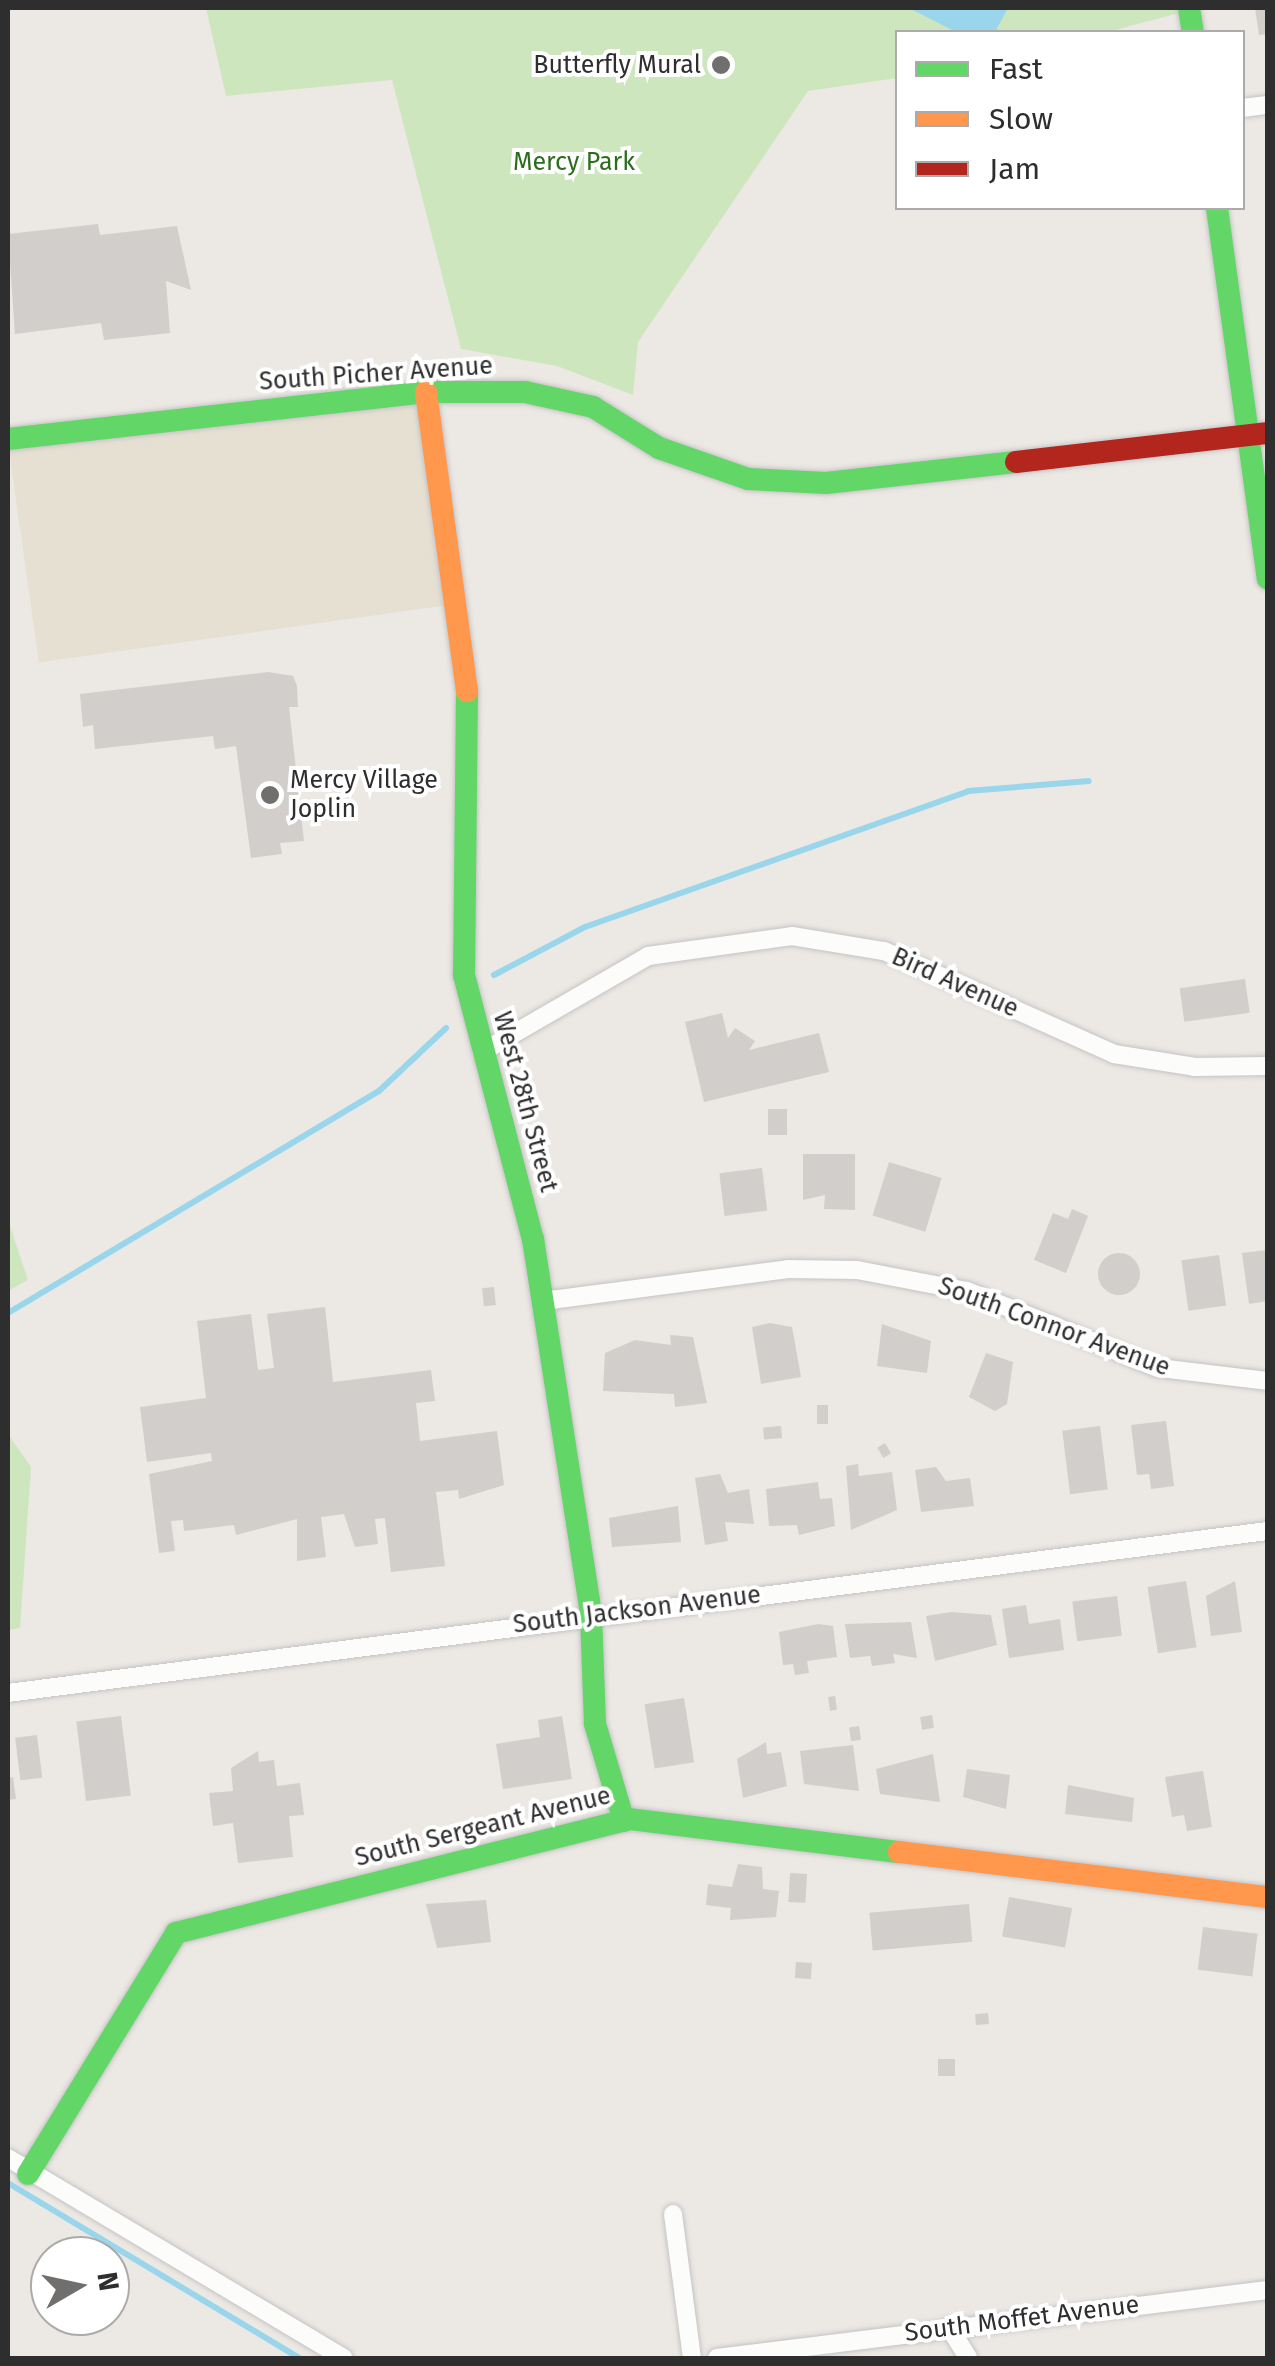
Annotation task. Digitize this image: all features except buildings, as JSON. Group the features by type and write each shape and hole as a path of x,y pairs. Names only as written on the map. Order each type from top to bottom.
{"street":[{"path":"1217,210 1258,434 1268,579"},
{"name":"South Picher Avenue","path":"8,439 426,392 525,392 593,406 658,448 748,479 826,484 1258,434"},
{"name":"West 28th Street","path":"426,392 469,706 458,910 482,1052 543,1301 590,1615 598,1737 624,1820"},
{"name":"Bird Avenue","path":"482,1052 648,956 792,936 884,951 1114,1054 1195,1067 1268,1066"},
{"name":"South Connor Avenue","path":"543,1301 788,1270 858,1270 967,1291 1160,1368 1268,1381"},
{"name":"South Jackson Avenue","path":"8,1693 590,1615 1268,1531"},
{"name":"South Sergeant Avenue","path":"28,2174 176,1932 624,1820 1268,1897"},
{"path":"8,2158 28,2174 344,2358"},
{"path":"673,2214 692,2358"},
{"name":"South Moffet Avenue","path":"717,2358 1268,2290"},
{"path":"949,2327 968,2358"}],"shaded area":[{"path":"426,392 456,604 39,663 9,451"}],"green space":[{"name":"Mercy Park","path":"206,8 1190,10 1115,30 895,30 895,78 808,91 638,342 633,395 557,366 461,349 392,80 226,96"},
{"path":"8,1220 28,1280 8,1291"},
{"path":"8,1434 31,1467 20,1628 8,1630"}],"water":[{"path":"909,8 1008,8 996,30 952,30"}],"waterway":[{"path":"494,975 585,927 968,791 1089,781"},
{"path":"8,1313 379,1091 446,1028"},
{"path":"8,2183 299,2358"}],"traffic: fast":[{"path":"1189,8 1193,30"},
{"path":"1217,210 1268,579"},
{"path":"8,439 426,392 525,392 593,407 659,448 748,479 826,483 1016,462"},
{"path":"467,691 464,975 533,1239 591,1615 595,1724 624,1821"},
{"path":"28,2174 176,1933 629,1819 899,1852"}],"traffic: slow":[{"path":"426,392 467,691"},
{"path":"899,1852 1268,1897"}],"traffic: jam":[{"path":"1016,462 1268,433"}],"place":[{"name":"Butterfly Mural","path":"721,65"},
{"name":"Mercy Village Joplin","path":"270,795"}]}
